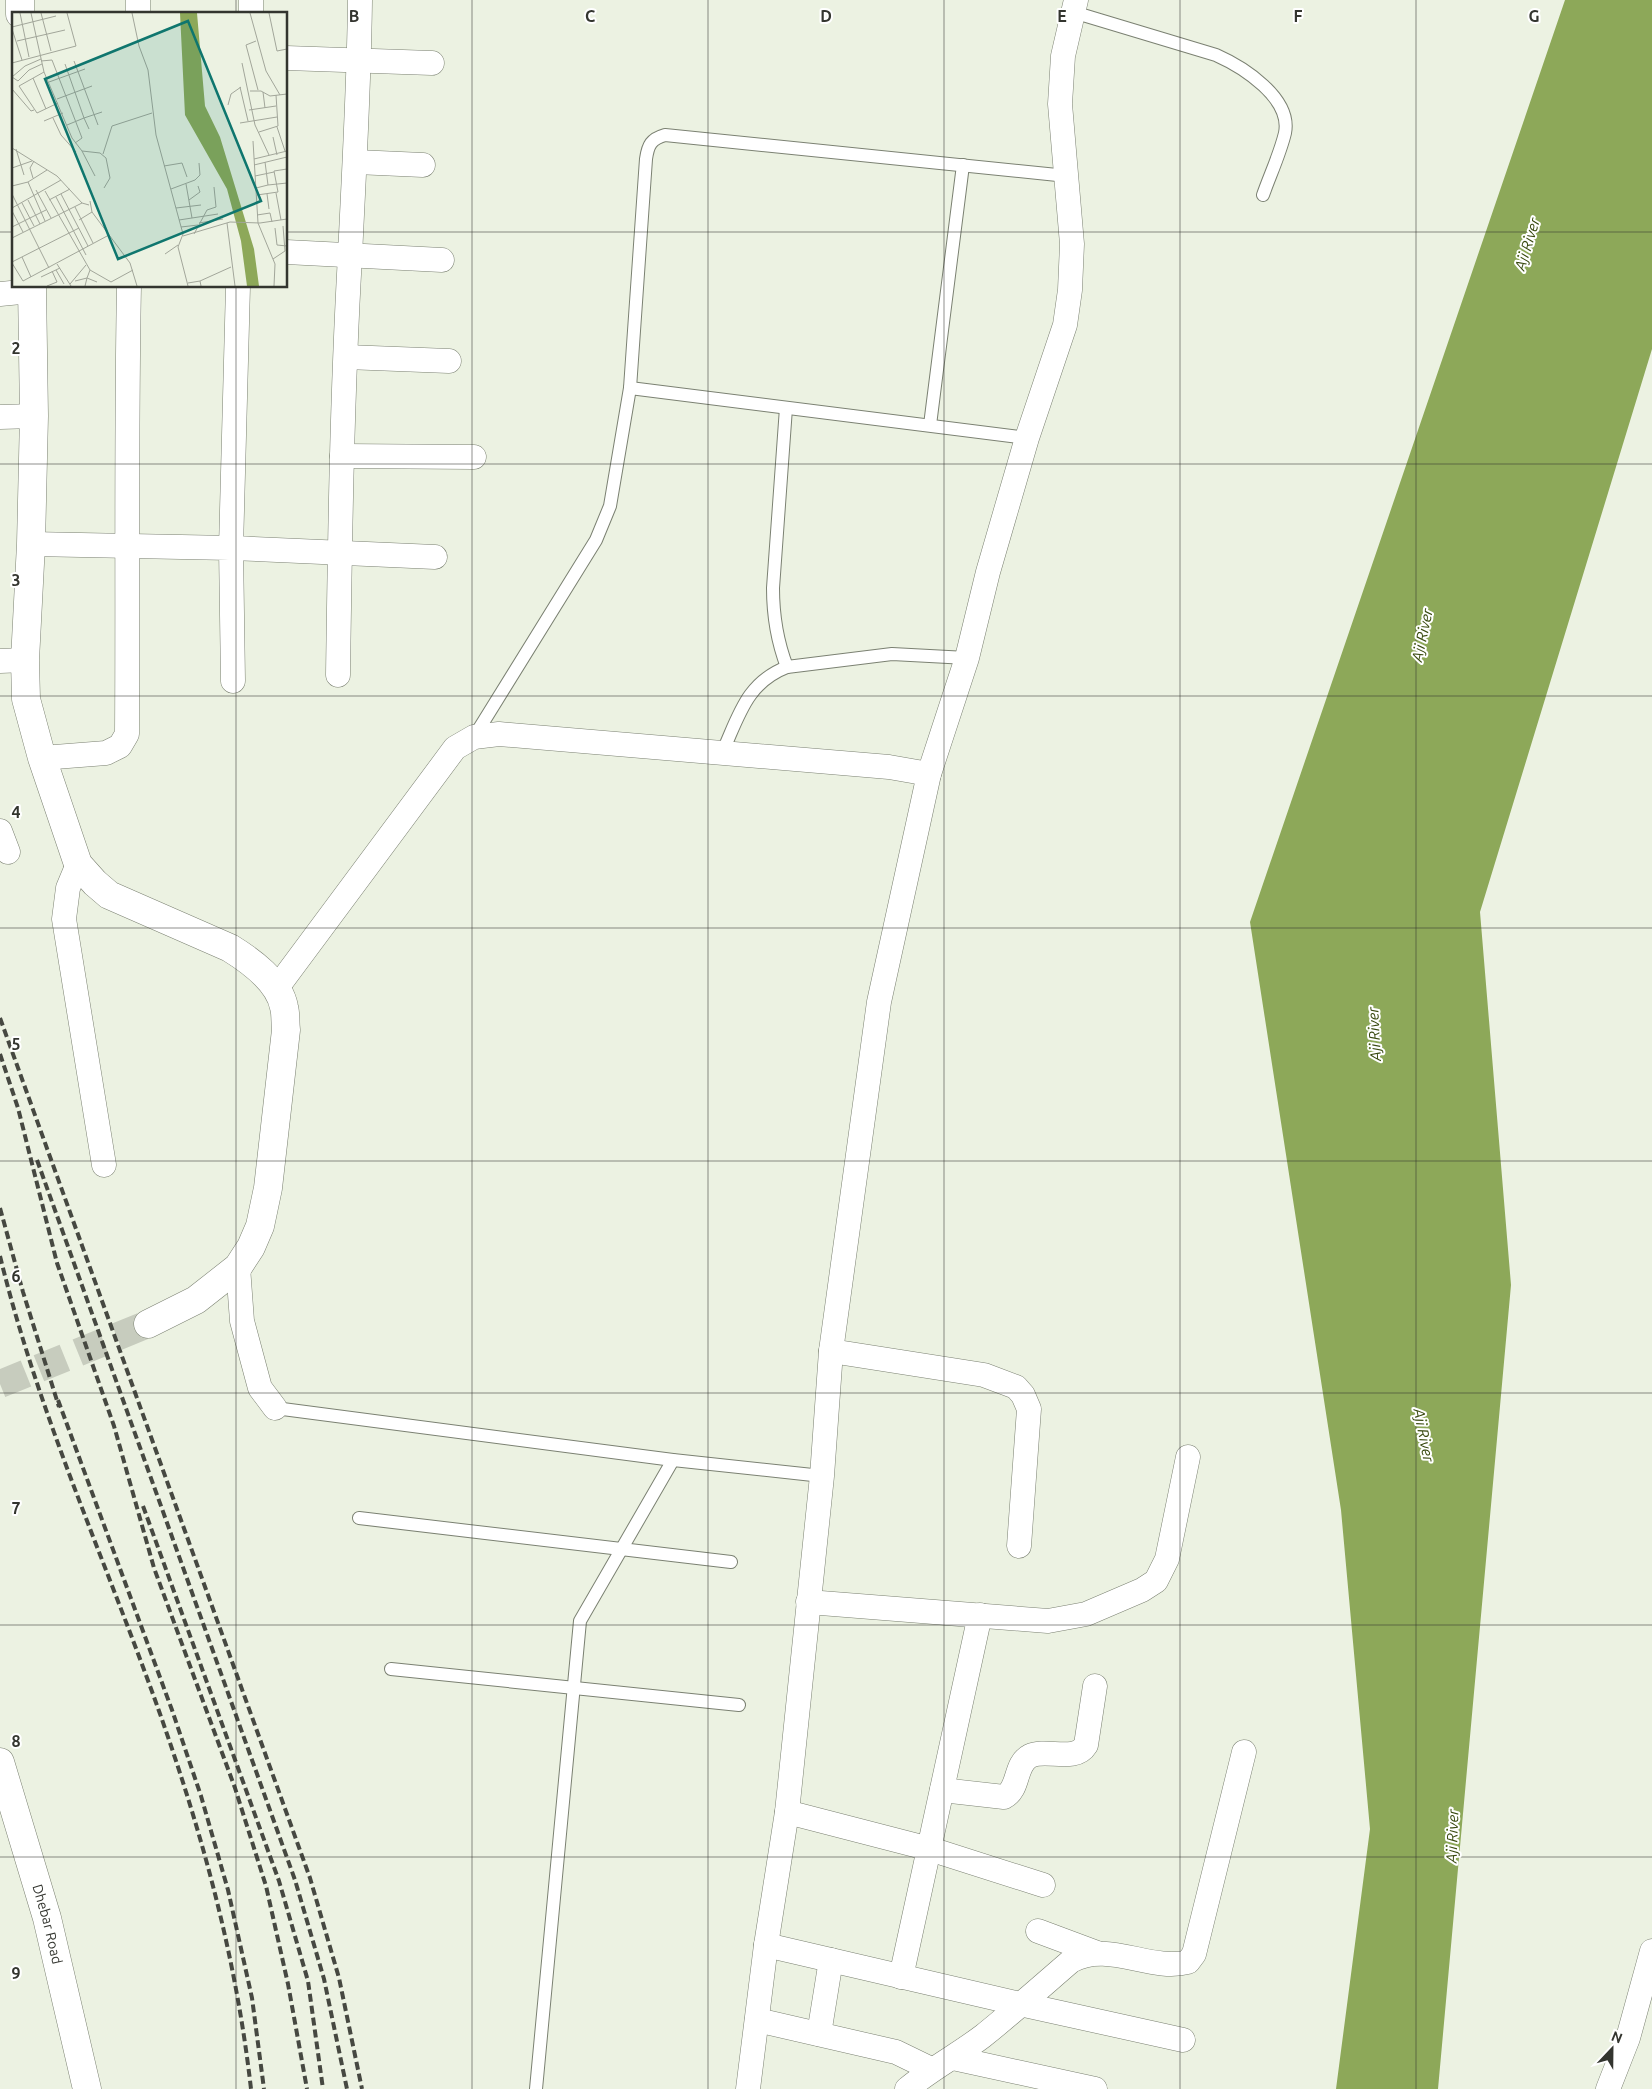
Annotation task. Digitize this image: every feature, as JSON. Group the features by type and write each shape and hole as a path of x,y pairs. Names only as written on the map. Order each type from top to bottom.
{"street":[{"path":"338,675 342,456 360,61 360,0"},
{"path":"748,2089 766,1945 787,1812 822,1476 831,1351 879,1002 929,774 967,658 988,572 1027,438 1064,325 1070,290 1072,244 1060,104 1063,56 1074,6"},
{"path":"288,58 432,63"},
{"path":"356,162 424,165"},
{"path":"288,252 350,257 442,260"},
{"path":"42,758 106,753 120,746 128,734 126,448 129,288"},
{"path":"233,681 231,548 238,288"},
{"path":"0,294 32,289 34,416 31,544 13,660 42,758 78,864 109,895 230,948 247,958 276,989 284,1006 286,1030 268,1188 260,1226 252,1247 238,1267 196,1300 148,1324"},
{"path":"346,357 449,361"},
{"path":"0,417 34,416"},
{"path":"342,456 474,457"},
{"path":"31,544 231,548 435,557"},
{"path":"276,989 455,748 474,738 499,734 889,768 929,774"},
{"path":"78,864 68,888 64,919 104,1165"},
{"path":"238,1267 242,1321 260,1388 275,1408"},
{"path":"831,1351 984,1376 1016,1387 1024,1394 1029,1409 1019,1546"},
{"path":"808,1602 1048,1621 1086,1614 1142,1590 1156,1580 1167,1559 1188,1457"},
{"path":"901,1976 980,1615"},
{"path":"942,1790 1004,1797 1013,1790 1021,1767 1028,1757 1034,1754 1074,1753 1082,1750 1086,1745 1095,1686"},
{"path":"907,2089 931,2069 953,2058 983,2036 1071,1961 1082,1954 1097,1953 1173,1964 1188,1962 1194,1954 1244,1752"},
{"name":"Dhebar Road","path":"0,1762 7,1812 47,1918 86,2089"},
{"path":"787,1812 930,1849 1043,1885"},
{"path":"1038,1931 1097,1953"},
{"path":"766,1945 1183,2040"},
{"path":"1608,2089 1644,2014 1652,1951"},
{"path":"819,2034 831,1960"},
{"path":"757,2020 896,2052 931,2069"},
{"path":"953,2058 1094,2089"}],"lane":[{"path":"1074,6 1232,62 1252,75 1272,94 1285,121 1285,133 1263,195"},
{"path":"474,738 596,540 610,506 630,388 646,159 651,142 655,137 665,135 1067,176"},
{"path":"930,425 963,165"},
{"path":"630,388 1027,438"},
{"path":"786,408 773,611 780,650 787,667"},
{"path":"722,753 747,698 757,685 771,673 787,667 838,659 892,654 967,658"},
{"path":"275,1408 672,1460 822,1476"},
{"path":"536,2089 580,1620 672,1460"},
{"path":"359,1518 731,1562"},
{"path":"391,1669 739,1705"}],"water":[{"name":"Aji River","path":"1565,0 1652,0 1652,349 1480,912 1511,1285 1438,2089 1336,2089 1370,1829 1341,1510 1250,922"}],"tunnel":[{"path":"0,1384 148,1324"}],"railway":[{"path":"0,1018 310,1878 339,1978 362,2089"},
{"path":"0,1054 18,1108 57,1263 114,1426 154,1568 235,1788 266,1886 288,1984 307,2089"},
{"path":"37,1160 295,1880 324,1979 347,2089"},
{"path":"0,1208 23,1292 59,1407"},
{"path":"0,1256 33,1372 159,1711 190,1804 227,1944 245,2040 251,2089"},
{"path":"58,1400 172,1710 201,1796 228,1890 252,1998 264,2089"},
{"path":"143,1506 279,1881 308,1981 323,2089"}]}
